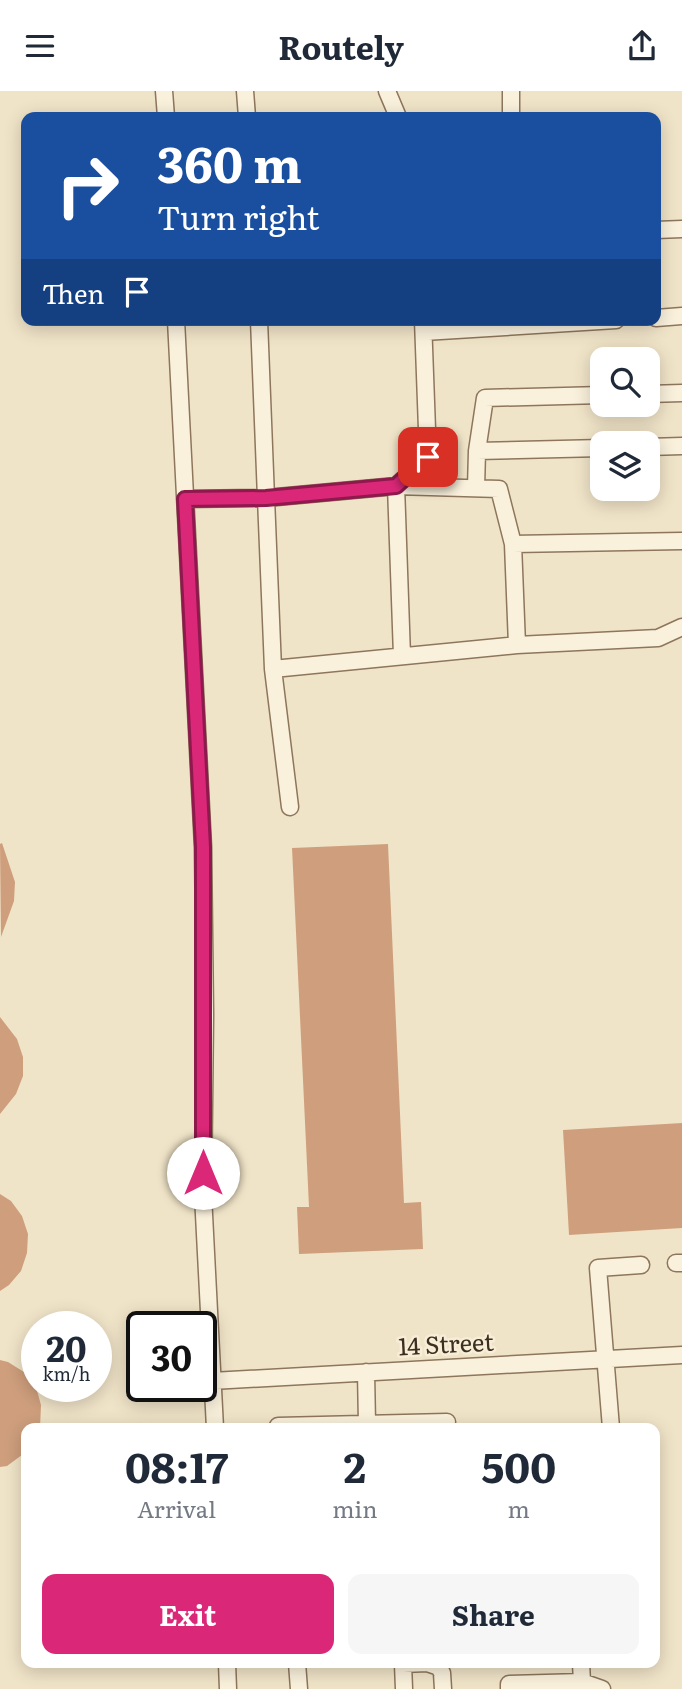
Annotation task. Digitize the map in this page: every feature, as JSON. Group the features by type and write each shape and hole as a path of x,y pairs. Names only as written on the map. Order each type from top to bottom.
{"street":[{"path":"164,91 166,112"},
{"path":"245,91 247,112"},
{"path":"387,91 396,112"},
{"path":"511,91 511,112"},
{"path":"661,230 682,229"},
{"path":"661,318 682,316"},
{"path":"176,326 203,847 203,1195 209,1311"},
{"path":"260,326 274,669 290,807"},
{"path":"402,656 396,486 428,457 423,326"},
{"path":"660,394 682,393"},
{"path":"476,488 477,451 485,398 590,395"},
{"path":"660,447 682,446"},
{"path":"477,451 590,448"},
{"path":"185,499 266,498 396,486 499,489 513,544 517,645"},
{"path":"513,544 682,541"},
{"path":"274,669 517,645 658,638 682,628"},
{"path":"611,1423 598,1268 641,1265"},
{"name":"14 Street","path":"217,1381 682,1355"},
{"path":"366,1372 369,1423"},
{"path":"213,1402 215,1423"},
{"path":"428,1423 447,1422"},
{"path":"227,1668 228,1689"},
{"path":"297,1668 299,1689"},
{"path":"403,1668 404,1689"},
{"path":"440,1668 443,1689"},
{"path":"581,1668 582,1682"},
{"path":"509,1689 509,1684 582,1682 602,1689"}],"building":[{"path":"2,843 15,882 14,901 1,937 0,844"},
{"path":"388,844 404,1203 421,1202 423,1249 299,1254 297,1207 309,1207 292,848"},
{"path":"0,1017 17,1039 23,1057 23,1076 16,1094 0,1114"},
{"path":"682,1123 682,1228 569,1235 563,1130"},
{"path":"0,1194 11,1201 22,1216 28,1234 27,1253 21,1271 0,1291"},
{"path":"0,1360 21,1370 21,1402 40,1402 41,1405 40,1423 21,1423 21,1456 7,1466 0,1467"}],"route":[{"path":"203,1173 203,847 185,499 266,498 396,486 428,457"}]}
